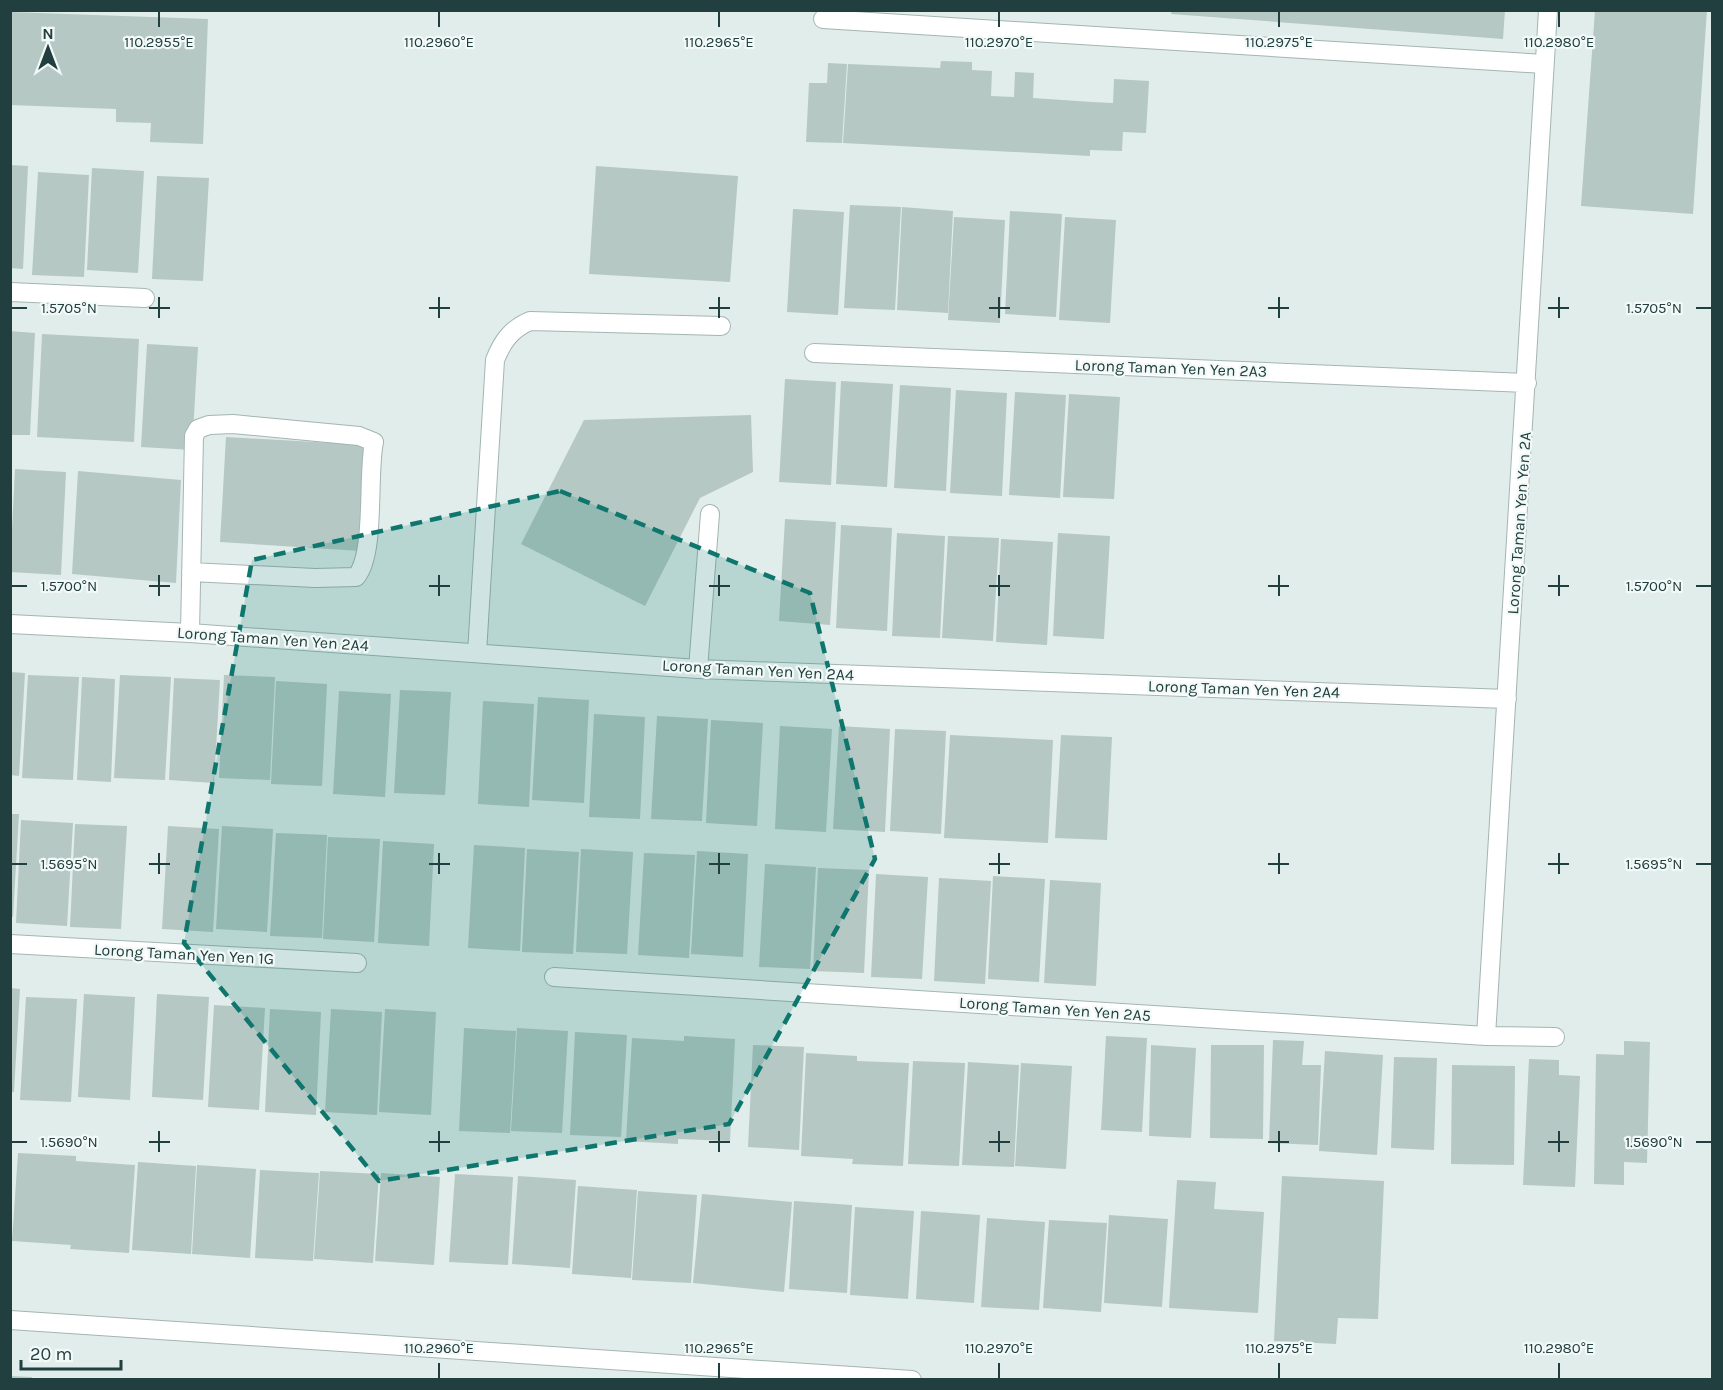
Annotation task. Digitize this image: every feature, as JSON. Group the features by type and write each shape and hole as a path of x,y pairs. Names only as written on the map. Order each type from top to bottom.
{"street":[{"name":"Lorong Taman Yen Yen 2A","path":"1486,1036 1548,10"},
{"path":"823,19 1544,64"},
{"path":"10,292 145,298"},
{"path":"477,654 495,360 501,344 518,326 530,321 721,326"},
{"name":"Lorong Taman Yen Yen 2A3","path":"814,352 1527,383"},
{"path":"190,633 191,572 194,436 198,429 209,425 233,424 359,436 374,442 370,460 367,549 363,570 356,577 315,578 191,572"},
{"path":"698,669 710,514"},
{"name":"Lorong Taman Yen Yen 2A4","path":"10,624 190,633 698,669 1507,699"},
{"name":"Lorong Taman Yen Yen 1G","path":"10,944 357,963"},
{"name":"Lorong Taman Yen Yen 2A5","path":"554,977 1486,1036 1556,1037"},
{"path":"10,1320 912,1380"}],"highlighted area":[{"path":"560,491 810,593 875,859 729,1124 379,1181 184,943 252,560"}],"building":[{"path":"1172,10 1505,10 1503,39 1171,14"},
{"path":"1595,10 1707,10 1693,214 1581,206"},
{"path":"10,12 208,19 203,144 150,142 151,123 116,122 116,109 10,105"},
{"path":"941,61 972,62 972,70 992,71 991,96 1014,97 1015,72 1034,73 1033,98 1092,102 1113,103 1114,79 1149,81 1146,133 1123,132 1122,151 1090,150 1090,156 843,143 848,64 940,68"},
{"path":"828,63 847,64 842,143 806,142 809,83 827,83"},
{"path":"10,165 28,166 23,269 10,268"},
{"path":"596,166 738,176 730,282 589,274"},
{"path":"92,168 144,171 138,273 87,270"},
{"path":"38,172 89,175 84,277 32,275"},
{"path":"157,176 209,178 203,281 152,279"},
{"path":"850,205 901,207 895,310 844,308"},
{"path":"902,207 953,211 948,313 897,310"},
{"path":"793,209 844,212 838,315 787,312"},
{"path":"1010,211 1062,214 1056,317 1005,314"},
{"path":"954,217 1005,220 1000,323 948,320"},
{"path":"1065,217 1116,220 1110,323 1059,320"},
{"path":"10,331 35,333 30,435 10,435"},
{"path":"42,334 139,339 134,442 37,437"},
{"path":"147,344 198,347 192,450 141,447"},
{"path":"785,379 836,382 831,485 779,482"},
{"path":"841,381 893,384 887,487 836,484"},
{"path":"900,385 951,388 946,491 894,488"},
{"path":"956,390 1007,393 1002,496 950,493"},
{"path":"1015,392 1066,395 1060,498 1009,495"},
{"path":"1069,394 1120,397 1114,499 1063,497"},
{"path":"751,415 753,472 700,498 645,606 521,544 584,420"},
{"path":"226,437 368,445 361,551 220,542"},
{"path":"15,469 66,472 61,575 10,572"},
{"path":"78,471 181,480 176,583 72,574"},
{"path":"785,519 836,522 830,625 779,621"},
{"path":"841,525 892,528 887,631 836,628"},
{"path":"897,533 945,536 940,638 892,636"},
{"path":"1058,533 1110,536 1104,639 1053,636"},
{"path":"948,536 999,538 993,641 942,638"},
{"path":"1001,539 1053,542 1047,645 996,642"},
{"path":"10,672 25,673 19,776 10,775"},
{"path":"28,675 79,677 73,780 22,778"},
{"path":"120,675 171,677 165,780 114,778"},
{"path":"224,675 275,677 270,780 219,778"},
{"path":"82,677 115,679 111,782 77,780"},
{"path":"174,678 220,680 214,783 169,780"},
{"path":"276,681 327,684 322,786 271,784"},
{"path":"400,690 451,692 445,795 394,793"},
{"path":"339,691 391,694 385,797 333,794"},
{"path":"538,697 589,700 584,803 532,800"},
{"path":"483,701 534,704 529,807 478,804"},
{"path":"594,714 645,717 640,819 589,817"},
{"path":"657,716 708,719 702,821 651,819"},
{"path":"711,720 763,723 757,826 706,823"},
{"path":"780,726 832,729 826,832 775,829"},
{"path":"839,726 890,729 885,832 833,829"},
{"path":"895,729 946,731 941,834 890,831"},
{"path":"950,735 1053,740 1048,843 944,838"},
{"path":"1061,735 1112,737 1107,840 1055,838"},
{"path":"10,814 19,814 13,917 10,917"},
{"path":"21,820 73,823 67,926 16,923"},
{"path":"75,824 127,826 121,929 70,927"},
{"path":"168,826 219,829 213,932 162,929"},
{"path":"222,826 273,829 267,932 216,929"},
{"path":"276,833 327,835 322,938 270,936"},
{"path":"328,837 380,839 374,942 323,939"},
{"path":"383,841 434,844 429,946 378,943"},
{"path":"474,845 525,848 520,951 468,948"},
{"path":"527,849 579,852 573,954 522,952"},
{"path":"581,849 633,852 627,954 576,952"},
{"path":"697,851 748,854 743,957 691,954"},
{"path":"644,853 695,855 689,958 638,955"},
{"path":"765,864 816,867 810,969 759,967"},
{"path":"818,868 869,870 864,973 813,971"},
{"path":"876,874 928,877 922,979 871,977"},
{"path":"993,876 1045,879 1039,982 988,979"},
{"path":"939,878 991,881 985,984 934,981"},
{"path":"1050,880 1101,883 1096,986 1044,983"},
{"path":"10,988 20,989 14,1092 10,1092"},
{"path":"84,994 135,997 130,1100 78,1097"},
{"path":"157,994 209,997 203,1100 152,1097"},
{"path":"26,997 77,999 71,1102 20,1100"},
{"path":"214,1005 265,1008 259,1110 208,1107"},
{"path":"270,1009 321,1012 316,1115 265,1112"},
{"path":"331,1009 382,1012 377,1115 325,1112"},
{"path":"385,1009 436,1012 431,1115 379,1112"},
{"path":"464,1028 516,1031 510,1133 459,1131"},
{"path":"517,1028 568,1031 562,1133 511,1131"},
{"path":"575,1032 627,1035 621,1137 570,1135"},
{"path":"684,1036 735,1039 730,1141 678,1139 678,1144 626,1141 632,1038 684,1041"},
{"path":"1106,1036 1147,1038 1142,1132 1101,1130"},
{"path":"1273,1040 1304,1041 1302,1065 1321,1065 1318,1145 1269,1143"},
{"path":"1624,1041 1650,1042 1647,1163 1624,1162 1624,1185 1594,1184 1596,1054 1624,1055"},
{"path":"753,1045 804,1047 799,1150 748,1147"},
{"path":"1151,1045 1196,1048 1191,1138 1149,1136"},
{"path":"1211,1045 1264,1045 1263,1139 1210,1138"},
{"path":"1325,1051 1383,1055 1377,1155 1319,1151"},
{"path":"806,1053 857,1056 857,1061 909,1063 903,1166 852,1164 853,1159 801,1156"},
{"path":"1394,1057 1437,1058 1434,1150 1391,1148"},
{"path":"1529,1059 1559,1060 1559,1075 1580,1076 1575,1187 1523,1185"},
{"path":"913,1061 965,1063 959,1166 908,1164"},
{"path":"968,1062 1019,1065 1014,1167 962,1165"},
{"path":"1021,1063 1072,1066 1066,1169 1015,1166"},
{"path":"1452,1065 1515,1066 1514,1165 1451,1164"},
{"path":"18,1153 76,1156 76,1161 135,1165 129,1253 70,1249 71,1245 12,1241"},
{"path":"138,1162 196,1166 191,1254 132,1250"},
{"path":"197,1165 256,1169 250,1258 192,1254"},
{"path":"260,1170 319,1173 313,1261 255,1258"},
{"path":"320,1171 379,1174 373,1263 314,1259"},
{"path":"381,1173 440,1177 434,1265 375,1261"},
{"path":"455,1174 513,1177 508,1265 449,1262"},
{"path":"518,1176 576,1180 570,1268 512,1264"},
{"path":"1282,1176 1384,1181 1378,1319 1338,1318 1336,1344 1274,1341"},
{"path":"1177,1180 1216,1182 1214,1209 1264,1212 1258,1313 1169,1308"},
{"path":"578,1186 637,1190 631,1278 572,1274"},
{"path":"638,1191 697,1195 691,1283 632,1280"},
{"path":"702,1194 792,1202 784,1292 693,1283"},
{"path":"794,1201 852,1205 847,1293 789,1289"},
{"path":"855,1207 914,1211 908,1299 850,1295"},
{"path":"921,1211 980,1215 974,1303 916,1299"},
{"path":"1109,1215 1168,1219 1162,1307 1104,1303"},
{"path":"987,1218 1045,1222 1039,1310 981,1307"},
{"path":"1049,1220 1107,1223 1101,1312 1043,1308"},
{"path":"10,1376 32,1377 32,1380 10,1380"}]}
